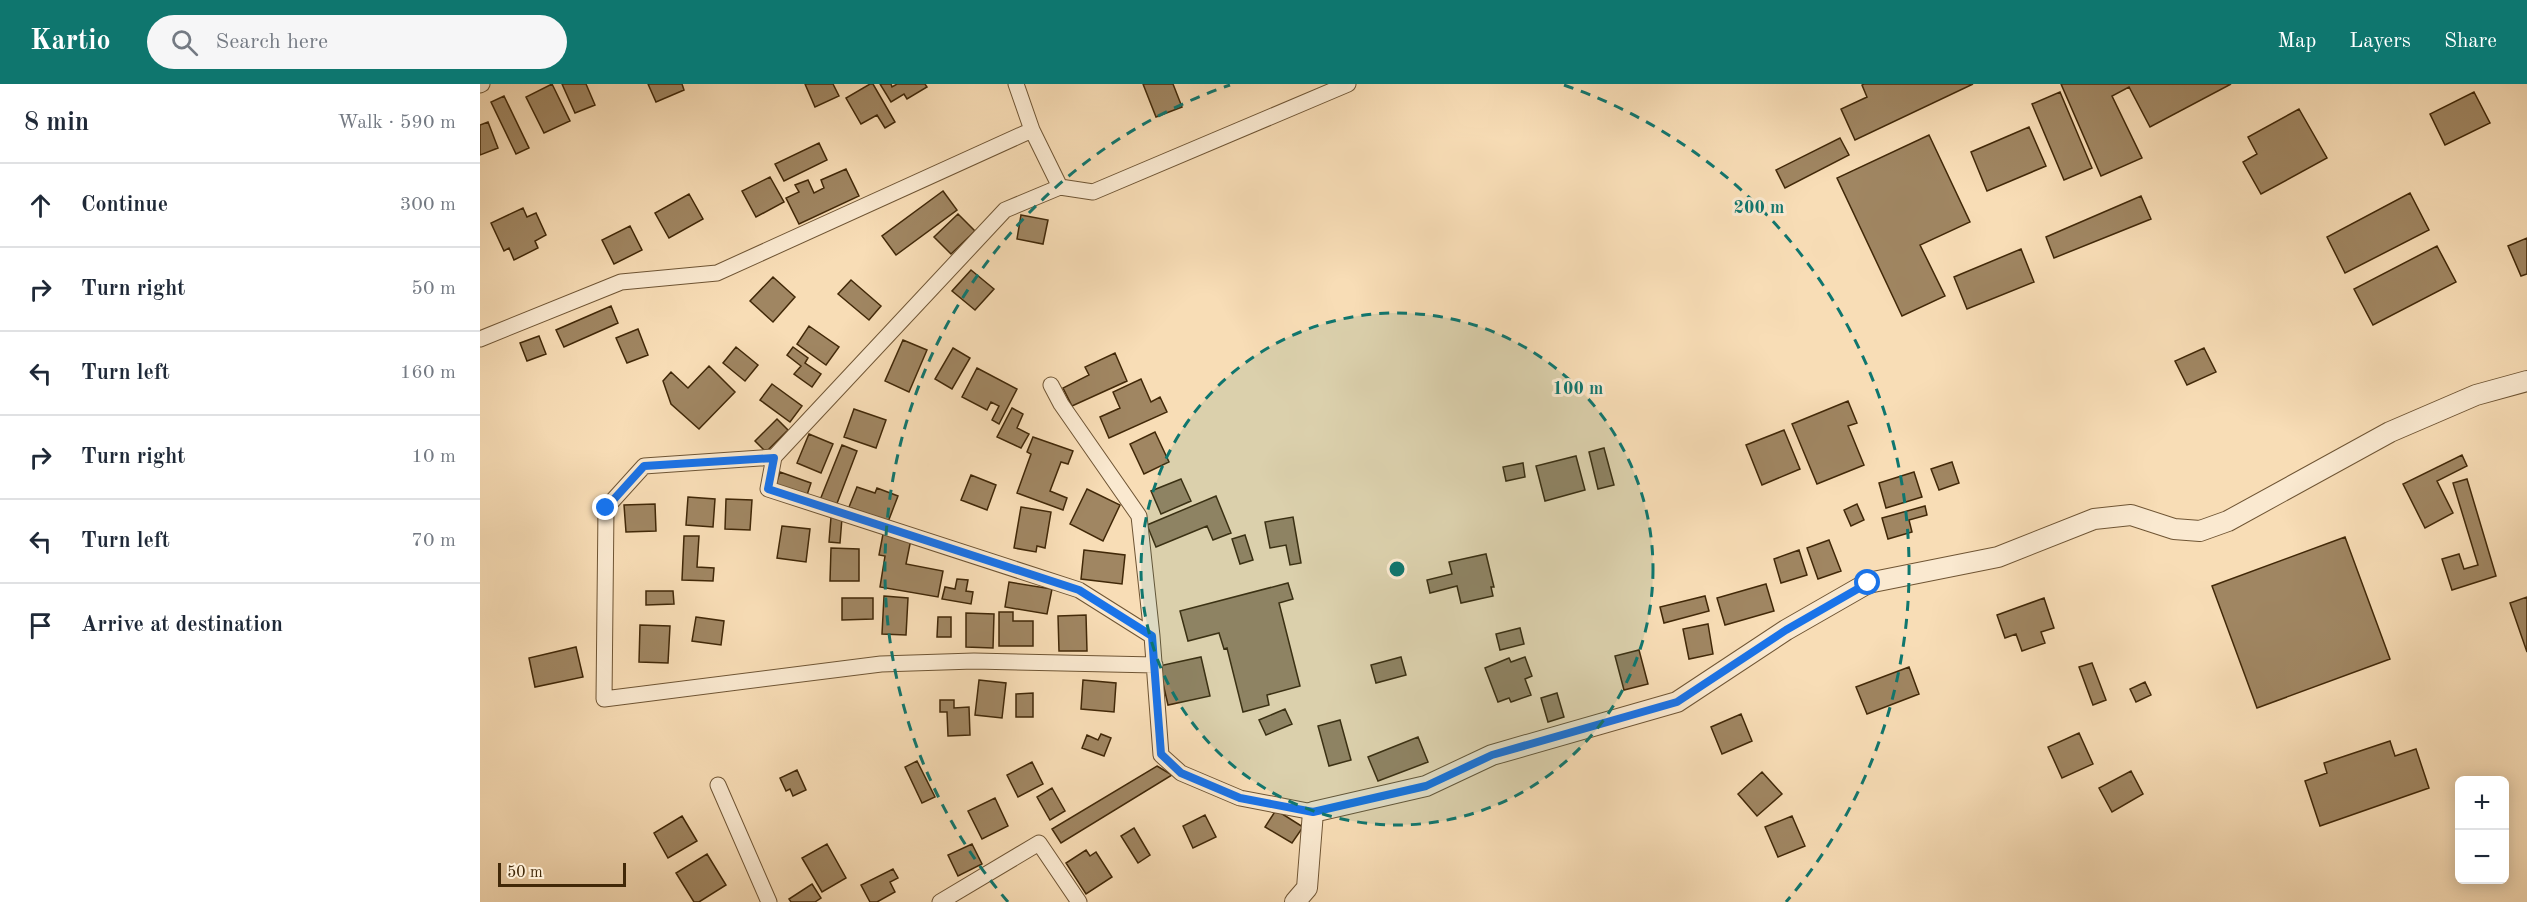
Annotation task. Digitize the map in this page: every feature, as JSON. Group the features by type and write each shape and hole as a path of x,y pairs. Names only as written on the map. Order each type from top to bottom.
{"street":[{"path":"1016,84 1032,130 1060,187"},
{"path":"1152,636 1079,590 768,489 774,458 1005,210 1060,187 1093,192 1348,84"},
{"path":"480,339 621,282 717,273 1032,130"},
{"path":"1051,385 1061,404 1139,516 1155,665 1161,754 1181,773 1240,798 1313,812 1426,786 1492,755 1677,702 1786,630 1868,583 1998,557 2094,519 2131,515 2174,529 2200,531 2228,521 2390,432 2476,394 2527,381"},
{"path":"774,458 644,466 606,508 604,699 881,664 974,661 1155,665"},
{"path":"718,785 769,902"},
{"path":"1295,902 1307,888 1313,812"},
{"path":"940,902 1039,843 1079,902"}],"building":[{"path":"552,84 570,121 544,133 526,97"},
{"path":"562,84 586,84 595,105 575,113"},
{"path":"648,84 682,84 684,90 656,102"},
{"path":"805,84 833,84 839,96 815,107"},
{"path":"873,84 895,122 885,128 877,115 861,124 846,98"},
{"path":"880,84 891,84 892,87 897,84 925,84 927,87 907,99 904,94 891,102"},
{"path":"1143,84 1173,84 1182,107 1156,117"},
{"path":"1973,84 1855,140 1841,109 1867,97 1862,85"},
{"path":"2061,84 2231,84 2150,127 2129,87 2112,96 2142,158 2101,176"},
{"path":"2060,92 2092,168 2064,180 2032,104"},
{"path":"2474,92 2490,123 2445,145 2430,114"},
{"path":"504,96 529,148 516,154 491,102"},
{"path":"2299,109 2327,158 2261,194 2243,162 2257,154 2248,137"},
{"path":"488,122 498,148 480,155 480,125"},
{"path":"2029,127 2046,166 1987,191 1971,152"},
{"path":"1929,135 1970,222 1920,245 1945,296 1902,316 1837,178"},
{"path":"1840,138 1849,155 1785,188 1776,170"},
{"path":"819,143 827,160 784,181 775,164"},
{"path":"846,169 859,196 799,224 786,198 799,192 795,185 808,180 814,193 824,188 821,180"},
{"path":"770,177 784,202 756,217 742,191"},
{"path":"943,191 957,210 896,255 882,236"},
{"path":"2410,193 2429,230 2345,273 2327,237"},
{"path":"689,194 703,219 669,238 655,213"},
{"path":"2141,196 2151,219 2054,258 2046,237"},
{"path":"523,208 527,217 536,213 546,235 535,241 538,248 514,260 509,248 504,251 491,223"},
{"path":"958,214 975,231 951,254 934,237"},
{"path":"1021,215 1048,220 1043,244 1017,239"},
{"path":"630,226 642,250 614,264 602,240"},
{"path":"2527,238 2527,274 2521,276 2508,246"},
{"path":"2437,246 2456,282 2373,325 2354,289"},
{"path":"2021,249 2034,282 1967,309 1954,277"},
{"path":"971,270 994,289 975,310 952,291"},
{"path":"773,277 795,297 773,322 750,301"},
{"path":"851,280 881,306 869,320 838,294"},
{"path":"611,306 618,323 564,347 556,330"},
{"path":"809,326 839,347 826,365 797,344"},
{"path":"638,329 648,355 627,363 616,338"},
{"path":"539,336 546,354 527,361 520,343"},
{"path":"903,340 927,350 909,392 885,381"},
{"path":"736,347 758,365 745,381 723,363"},
{"path":"793,347 808,358 805,363 821,374 812,387 794,374 801,366 787,355"},
{"path":"953,348 970,358 952,389 935,379"},
{"path":"2204,348 2216,372 2187,385 2175,361"},
{"path":"1115,353 1127,381 1072,406 1063,388 1089,375 1085,367"},
{"path":"709,366 735,392 699,429 671,404 663,381 671,372 688,388"},
{"path":"977,368 1017,389 999,424 992,420 999,406 991,402 987,410 962,397"},
{"path":"1141,379 1151,402 1160,397 1167,412 1109,438 1100,417 1120,408 1113,392"},
{"path":"772,384 802,406 790,422 760,400"},
{"path":"1848,401 1857,423 1848,426 1864,465 1817,484 1792,424"},
{"path":"1012,408 1023,414 1017,428 1029,434 1021,448 997,437"},
{"path":"854,409 886,420 876,448 844,437"},
{"path":"777,419 788,430 766,452 755,441"},
{"path":"1784,430 1800,469 1762,485 1746,445"},
{"path":"1155,432 1169,462 1144,474 1130,444"},
{"path":"809,434 833,444 821,473 797,463"},
{"path":"1033,437 1073,451 1068,464 1061,462 1050,491 1067,498 1063,510 1017,493 1031,454 1027,452"},
{"path":"842,445 857,451 836,506 820,500"},
{"path":"1604,448 1614,485 1598,489 1589,452"},
{"path":"2462,455 2467,466 2437,481 2453,513 2425,528 2403,484"},
{"path":"1576,456 1585,490 1545,501 1536,466"},
{"path":"1952,462 1959,483 1939,490 1931,469"},
{"path":"1523,463 1525,477 1506,481 1503,467"},
{"path":"780,472 811,483 806,498 775,487"},
{"path":"1914,472 1922,497 1886,508 1879,483"},
{"path":"971,475 996,485 987,510 961,500"},
{"path":"1181,479 1191,501 1161,514 1151,491"},
{"path":"2467,479 2496,576 2452,590 2442,559 2459,554 2464,569 2478,565 2453,483"},
{"path":"857,487 875,493 877,488 898,496 888,522 849,507"},
{"path":"1087,489 1120,505 1103,541 1070,524"},
{"path":"1216,496 1231,533 1213,540 1207,526 1156,547 1147,525"},
{"path":"688,497 715,499 713,527 686,525"},
{"path":"726,499 752,500 750,530 725,529"},
{"path":"655,504 656,531 626,532 624,505"},
{"path":"1857,504 1864,520 1851,526 1844,510"},
{"path":"1925,506 1927,515 1909,520 1912,532 1888,539 1882,518"},
{"path":"1021,507 1051,512 1045,548 1037,546 1036,552 1014,548"},
{"path":"831,517 842,518 840,543 829,542"},
{"path":"1293,517 1301,563 1290,565 1286,545 1270,548 1265,522"},
{"path":"782,526 810,529 806,562 777,558"},
{"path":"883,534 911,539 906,564 943,571 938,597 880,587 885,556 879,555"},
{"path":"1245,535 1253,560 1240,564 1232,539"},
{"path":"684,536 699,536 697,567 714,568 713,581 682,580"},
{"path":"2345,537 2390,659 2257,708 2212,586"},
{"path":"1829,540 1841,571 1818,579 1807,548"},
{"path":"831,548 859,549 859,581 830,581"},
{"path":"1084,550 1125,555 1122,584 1081,579"},
{"path":"1799,550 1807,575 1781,583 1774,559"},
{"path":"1486,554 1494,587 1491,587 1493,596 1461,603 1457,586 1430,593 1427,580 1452,574 1449,562"},
{"path":"957,579 968,580 966,591 973,592 971,604 942,599 945,587 955,589"},
{"path":"1009,582 1052,589 1047,614 1005,607"},
{"path":"1288,583 1293,599 1279,603 1300,686 1267,695 1269,705 1243,712 1227,648 1224,649 1219,633 1188,641 1180,611"},
{"path":"1766,584 1774,611 1725,625 1717,598"},
{"path":"646,591 673,591 674,604 646,605"},
{"path":"884,596 908,598 906,635 882,634"},
{"path":"1705,596 1709,611 1664,623 1660,607"},
{"path":"2527,597 2527,652 2510,603"},
{"path":"842,598 873,598 873,619 842,620"},
{"path":"2044,598 2054,628 2041,632 2045,643 2022,651 2016,634 2005,638 1997,615"},
{"path":"999,612 1013,612 1013,621 1033,621 1033,646 999,646"},
{"path":"966,613 994,614 993,648 966,647"},
{"path":"1086,615 1087,651 1059,651 1058,616"},
{"path":"696,617 724,621 721,645 692,641"},
{"path":"938,617 951,617 951,637 937,637"},
{"path":"1708,624 1713,654 1689,659 1683,629"},
{"path":"640,625 670,626 668,663 639,662"},
{"path":"1520,628 1524,644 1500,650 1496,634"},
{"path":"576,647 583,677 535,687 529,658"},
{"path":"1639,650 1648,684 1624,690 1615,656"},
{"path":"1201,657 1210,696 1168,705 1159,666"},
{"path":"1401,657 1406,675 1376,683 1371,665"},
{"path":"1525,657 1532,676 1525,679 1531,695 1511,702 1509,698 1498,702 1485,668 1509,658 1511,662"},
{"path":"2092,663 2106,700 2093,705 2079,667"},
{"path":"1909,667 1919,694 1867,714 1856,687"},
{"path":"979,680 1006,683 1002,718 975,715"},
{"path":"1083,680 1116,683 1114,712 1081,709"},
{"path":"2145,682 2151,695 2136,702 2130,689"},
{"path":"1033,693 1033,717 1016,717 1016,694"},
{"path":"1557,693 1564,717 1548,722 1541,698"},
{"path":"940,700 954,700 954,708 969,707 970,735 948,736 947,712 940,712"},
{"path":"1285,709 1292,724 1266,735 1259,720"},
{"path":"1741,714 1752,741 1722,754 1711,727"},
{"path":"1340,720 1351,760 1329,766 1318,726"},
{"path":"2079,733 2093,764 2062,778 2048,747"},
{"path":"1101,734 1111,738 1104,756 1082,748 1087,735 1098,740"},
{"path":"1418,737 1428,762 1378,781 1368,757"},
{"path":"2390,741 2395,756 2416,749 2429,788 2320,826 2305,781 2327,773 2324,763"},
{"path":"917,761 935,797 922,803 905,767"},
{"path":"1032,762 1043,784 1018,797 1007,775"},
{"path":"1157,766 1172,775 1061,843 1052,829"},
{"path":"797,770 806,790 793,796 790,789 786,791 780,778"},
{"path":"2131,771 2143,794 2112,812 2099,788"},
{"path":"1762,772 1782,794 1757,816 1738,794"},
{"path":"1052,788 1065,811 1050,820 1037,797"},
{"path":"995,798 1008,826 982,839 968,811"},
{"path":"1276,810 1303,827 1292,843 1265,827"},
{"path":"1205,815 1216,837 1193,848 1183,826"},
{"path":"682,816 697,841 668,858 654,833"},
{"path":"1792,816 1805,846 1778,857 1765,827"},
{"path":"1134,828 1150,855 1138,863 1121,836"},
{"path":"827,844 846,878 822,892 802,858"},
{"path":"972,844 982,864 958,876 948,855"},
{"path":"1086,850 1090,856 1096,852 1112,877 1086,894 1066,863"},
{"path":"707,854 726,885 699,902 694,902 676,873"},
{"path":"893,869 898,878 890,882 895,892 877,902 870,902 861,885"},
{"path":"812,884 821,898 815,902 791,902 789,899"}],"route":[{"path":"606,508 644,466 774,458 768,489 1079,590 1152,636 1161,754 1181,773 1240,798 1313,812 1426,786 1492,755 1677,702 1786,630 1868,583"}]}
